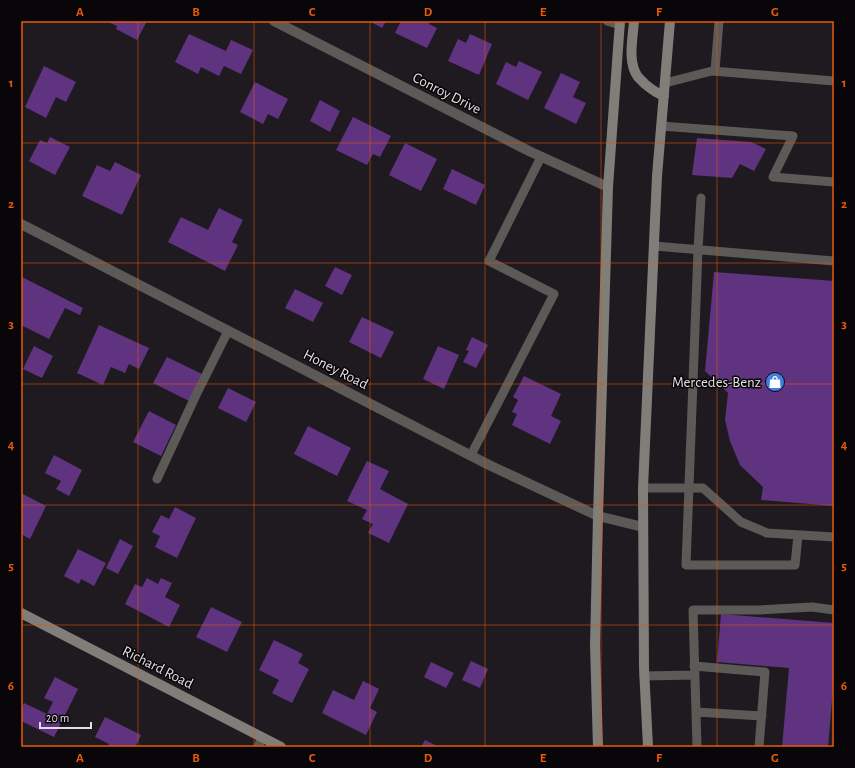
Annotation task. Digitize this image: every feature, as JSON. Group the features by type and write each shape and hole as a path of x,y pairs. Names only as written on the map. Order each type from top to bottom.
{"main road":[{"path":"634,21 632,59 634,68 638,77 657,93 664,96"},
{"path":"648,747 644,676 643,488 657,176 670,21"},
{"path":"598,747 594,644 608,187 620,23"},
{"name":"Richard Road","path":"21,613 282,747"}],"street":[{"name":"Conroy Drive","path":"274,21 540,157 608,187"},
{"name":"Honey Road","path":"21,224 471,456 598,516 643,527"}],"lane":[{"path":"607,21 620,23"},
{"path":"715,72 719,21"},
{"path":"665,83 712,71 834,81"},
{"path":"661,126 793,136 773,177 834,182"},
{"path":"471,456 554,294 490,261 540,157"},
{"path":"701,198 686,565 795,565 798,535"},
{"path":"654,246 834,261"},
{"path":"157,480 196,395 228,331"},
{"path":"643,488 703,488 741,522 767,532 834,537"},
{"path":"697,747 692,610 759,610 812,607 834,610"},
{"path":"644,676 695,670 765,672 759,747"},
{"path":"696,712 762,716"},
{"path":"258,747 262,737"}],"building":[{"path":"106,21 147,21 137,40 116,29 117,26"},
{"path":"369,21 386,21 382,28"},
{"path":"401,21 430,21 429,24 437,28 427,48 395,33"},
{"path":"189,34 226,51 231,40 253,50 241,74 224,66 219,76 201,67 198,74 175,62"},
{"path":"470,34 492,44 479,75 448,61 458,39 466,43"},
{"path":"519,61 542,72 528,100 496,84 506,62 516,67"},
{"path":"44,66 76,82 66,102 56,97 46,118 25,107"},
{"path":"561,73 580,82 573,97 586,103 576,124 544,108"},
{"path":"255,82 288,99 278,119 268,114 263,124 240,112"},
{"path":"320,100 340,111 330,132 310,121"},
{"path":"353,117 391,136 380,157 373,154 367,165 336,150"},
{"path":"50,137 70,147 55,175 29,161 40,140 47,143"},
{"path":"697,138 751,142 766,149 754,171 740,164 732,178 692,175"},
{"path":"405,143 437,159 421,191 389,175"},
{"path":"115,162 141,175 122,215 82,196 97,165 110,171"},
{"path":"452,169 485,185 476,205 443,189"},
{"path":"219,208 243,220 232,242 238,245 225,271 168,242 181,217 208,230"},
{"path":"335,267 352,275 342,295 325,286"},
{"name":"Mercedes-Benz","path":"714,272 834,281 834,506 761,500 763,487 740,465 730,441 725,420 728,393 705,371"},
{"path":"22,277 83,308 80,315 65,308 49,339 21,325"},
{"path":"295,289 323,303 313,322 285,308"},
{"path":"362,317 394,332 381,358 349,342"},
{"path":"99,325 149,348 139,369 129,364 125,373 111,367 103,385 77,373"},
{"path":"472,337 488,345 476,368 463,362 469,351 466,350"},
{"path":"34,346 53,356 42,378 23,369"},
{"path":"438,346 459,355 444,389 423,379"},
{"path":"167,357 202,374 189,401 153,383"},
{"path":"524,376 561,394 551,416 561,421 550,444 512,425 517,414 512,412 518,400 513,397"},
{"path":"228,388 256,402 246,422 218,408"},
{"path":"149,411 176,425 161,456 133,442"},
{"path":"308,426 351,448 337,476 294,454"},
{"path":"54,455 82,470 69,496 56,489 61,481 45,473"},
{"path":"367,461 389,471 380,489 408,504 389,543 368,533 373,524 362,519 367,510 347,501"},
{"path":"21,493 46,506 30,539 21,534"},
{"path":"175,507 196,518 177,558 155,547 160,536 152,532 161,515 169,519"},
{"path":"120,539 133,546 118,574 106,568"},
{"path":"78,549 106,563 94,586 81,579 79,584 64,576"},
{"path":"147,578 158,584 161,578 172,583 165,597 180,605 169,627 125,604 135,584 142,587"},
{"path":"211,607 242,622 227,652 196,637"},
{"path":"721,614 834,623 834,677 828,747 782,747 789,668 717,662"},
{"path":"274,640 303,654 298,663 309,669 292,703 272,693 279,680 259,670"},
{"path":"471,661 488,669 480,688 462,680"},
{"path":"431,662 454,673 446,688 424,677"},
{"path":"55,677 78,689 54,737 21,721 21,709 24,703 47,714 53,702 44,698"},
{"path":"363,681 379,689 370,708 377,712 366,735 322,713 333,690 354,700"},
{"path":"105,717 141,735 135,747 107,747 109,744 95,737"},
{"path":"425,740 439,747 421,747"}],"place":[{"name":"Mercedes-Benz","path":"775,382"}]}
